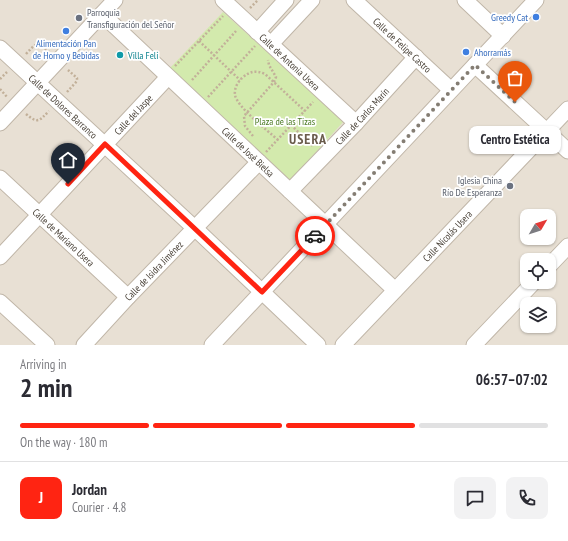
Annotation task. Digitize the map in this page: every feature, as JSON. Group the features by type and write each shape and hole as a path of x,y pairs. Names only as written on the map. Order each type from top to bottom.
{"street":[{"path":"0,123 115,0"},
{"path":"264,44 286,0"},
{"path":"264,44 312,0"},
{"name":"Calle de Felipe Castro","path":"354,0 451,90"},
{"path":"466,0 503,36"},
{"path":"212,345 536,0"},
{"name":"Calle de Antonia Usera","path":"224,6 264,44 356,123"},
{"name":"Calle de José Bielsa","path":"102,14 170,74 261,159 290,191 395,290"},
{"name":"Calle de Dolores Barranco","path":"0,48 195,228 318,345"},
{"name":"Calle de Carlos Marín","path":"290,191 356,123 416,57"},
{"path":"475,65 568,151"},
{"name":"Calle del Jaspe","path":"0,257 170,74"},
{"name":"Calle Nicolás Usera","path":"343,345 568,109"},
{"name":"Calle de Isidra Jiménez","path":"84,345 128,296 261,159"},
{"name":"Calle de Mariano Usera","path":"0,178 128,296"},
{"path":"556,259 568,246"},
{"path":"474,345 527,289"},
{"path":"0,302 47,345"}],"path":[{"path":"170,74 199,41 224,6"},
{"path":"187,85 240,26"},
{"path":"199,41 240,80"},
{"path":"22,58 34,44 37,43 40,44 52,56"},
{"path":"204,101 232,72 264,44 269,65 276,77 274,82 244,116 245,126 255,138"},
{"path":"64,96 77,81 77,78 67,69"},
{"path":"278,140 240,106 234,93 240,80 247,74 258,71 265,74 305,111"},
{"path":"261,159 318,97"},
{"path":"21,110 33,121 37,121 41,119 52,107"},
{"path":"291,125 318,151"}],"shaded area":[{"path":"0,0 568,0 568,345 0,345"}],"green space":[{"name":"Plaza de las Tizas","path":"223,12 344,121 290,181 170,68"}],"way so far":[{"path":"315,236 475,65 515,102"}],"place":[{"name":"Greedy Cat","path":"536,17"},
{"name":"Parroquia Transfiguración del Señor","path":"79,18"},
{"name":"Alimentación Pan de Horno y Bebidas","path":"66,31"},
{"name":"Ahorramás","path":"466,52"},
{"name":"Villa Feli","path":"120,55"},
{"name":"Centro Estética","path":"515,102"},
{"name":"Iglesia China Río De Esperanza","path":"510,186"}],"district":[{"name":"USERA","path":"308,139"}],"route":[{"path":"68,184 105,144 262,292 315,236"}]}
